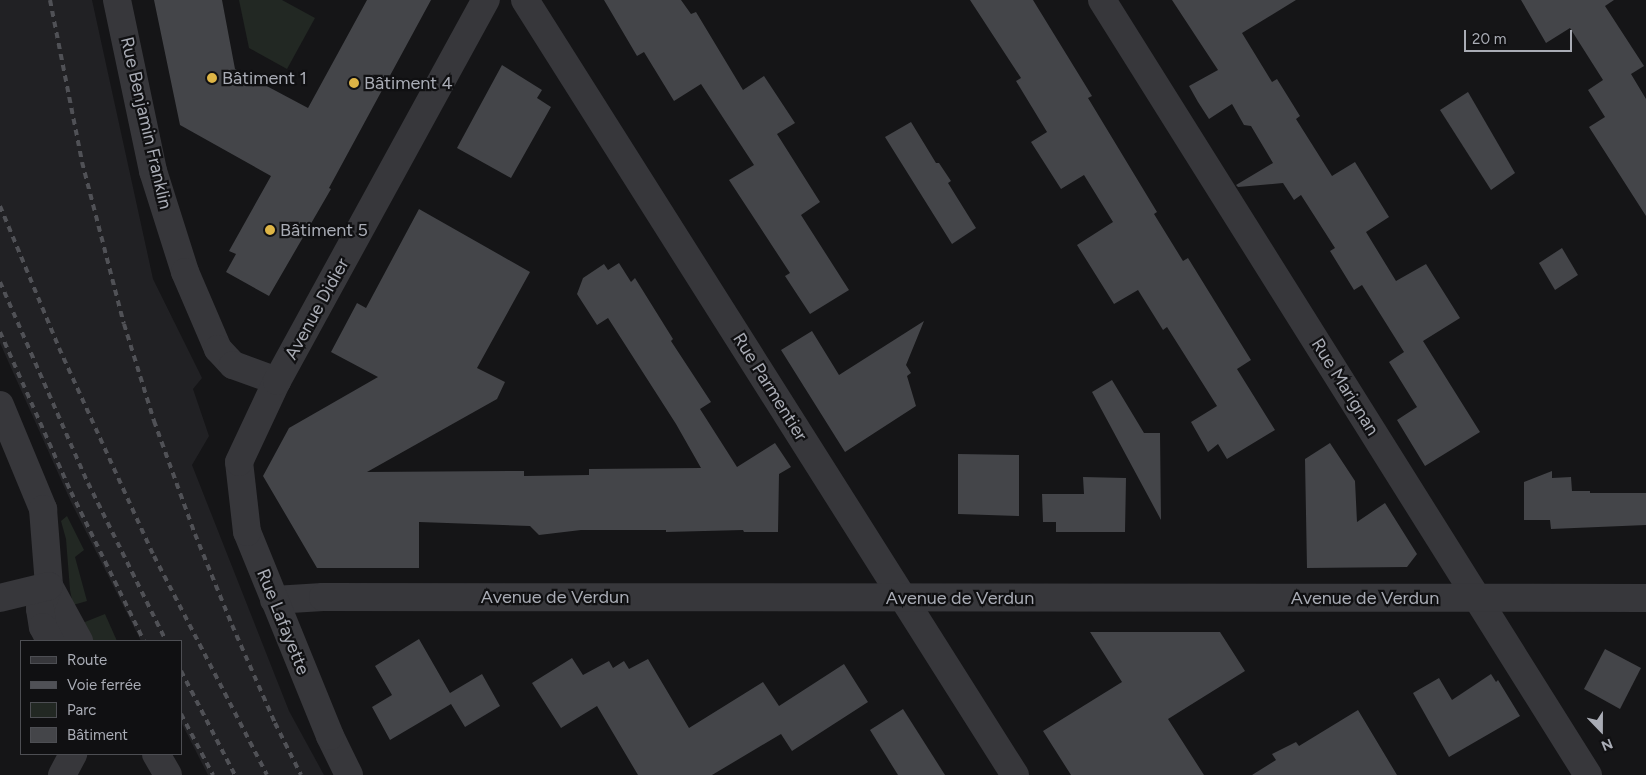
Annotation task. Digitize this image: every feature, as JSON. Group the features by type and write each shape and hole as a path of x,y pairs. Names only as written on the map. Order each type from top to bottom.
{"street":[{"name":"Rue Benjamin Franklin","path":"117,0 153,171 185,272 218,348 233,365 277,381"},
{"name":"Avenue Didier","path":"239,462 277,381 486,0"},
{"name":"Rue Parmentier","path":"525,0 1014,775"},
{"name":"Rue Marignan","path":"1102,0 1588,775"},
{"path":"0,405 43,509 50,586 78,640"},
{"name":"Rue Lafayette","path":"239,462 247,532 330,736 349,775"},
{"path":"0,598 50,586"},
{"path":"50,586 40,610 43,627 50,640"},
{"name":"Avenue de Verdun","path":"274,600 323,597 1646,598"},
{"path":"62,775 72,755"},
{"path":"157,755 168,775"}],"shaded area":[{"path":"0,0 92,0 153,279 202,378 193,389 209,436 192,465 289,711 324,775 208,775 182,724 182,640 140,640 71,502 0,343"}],"green space":[{"path":"239,0 282,0 315,18 287,69 249,48"},
{"path":"67,516 84,550 75,557 87,601 73,605 66,539 61,521"},
{"path":"105,614 117,640 88,640 80,624"}],"building":[{"path":"154,0 222,0 235,69 308,108 367,0 431,0 329,188 331,189 269,296 226,272 236,254 229,251 271,176 180,125"},
{"path":"604,0 681,0 691,14 696,12 743,90 764,76 795,123 777,134 820,202 801,215 849,290 810,314 785,276 790,273 729,180 754,165 701,84 674,101 644,52 637,56"},
{"path":"970,0 1033,0 1092,96 1088,98 1157,212 1154,214 1183,261 1188,258 1251,360 1237,369 1275,430 1227,459 1218,444 1208,452 1191,422 1217,406 1167,327 1163,330 1138,290 1114,304 1077,245 1113,222 1084,175 1061,189 1031,142 1047,132 1016,81 1021,78"},
{"path":"1172,0 1296,0 1242,33 1272,82 1277,79 1300,116 1296,119 1332,176 1355,162 1389,217 1366,232 1396,281 1426,264 1460,318 1423,341 1480,432 1425,466 1397,420 1417,407 1389,362 1404,352 1362,285 1354,290 1330,251 1335,248 1301,195 1294,200 1283,183 1238,187 1236,185 1273,163 1251,126 1244,125 1232,104 1209,119 1198,102 1189,86 1218,70"},
{"path":"1521,0 1614,0 1605,6 1644,66 1631,74 1646,99 1646,216 1589,127 1605,117 1588,90 1603,80 1570,28 1546,43"},
{"path":"502,65 542,90 537,98 551,107 511,178 457,148"},
{"path":"1468,92 1515,173 1491,190 1440,110"},
{"path":"911,122 936,163 939,163 951,181 948,183 976,228 952,244 885,137"},
{"path":"419,209 530,272 477,368 505,382 497,399 367,472 524,471 524,476 589,475 589,469 701,468 676,424 608,318 597,325 577,294 583,278 604,264 608,270 619,263 631,282 635,278 673,339 671,341 711,402 700,409 737,467 775,443 791,467 779,474 778,532 744,532 743,530 666,532 666,530 581,530 539,535 530,526 419,522 419,568 317,568 263,476 289,428 378,377 331,352 357,303 366,308"},
{"path":"1562,248 1578,275 1555,290 1539,263"},
{"path":"924,321 906,365 911,373 907,376 916,406 845,452 781,350 812,331 839,375"},
{"path":"1112,380 1144,433 1160,433 1161,520 1092,392"},
{"path":"1330,443 1355,481 1357,522 1385,503 1417,554 1407,567 1307,568 1305,459"},
{"path":"958,454 1019,455 1019,516 958,514"},
{"path":"1552,471 1552,478 1571,477 1572,491 1590,491 1590,493 1646,493 1646,525 1551,529 1550,520 1524,520 1524,482"},
{"path":"1083,477 1126,478 1125,532 1056,532 1056,522 1043,522 1042,494 1084,494"},
{"path":"1090,632 1220,632 1245,671 1168,719 1204,775 1071,775 1043,731 1122,682"},
{"path":"419,639 450,693 482,674 500,706 465,727 451,704 390,740 372,707 392,695 375,666"},
{"path":"1605,649 1641,668 1620,709 1584,689"},
{"path":"572,658 583,675 609,661 613,668 624,661 629,669 648,659 689,728 763,682 779,706 844,664 868,702 792,751 781,734 712,775 638,775 597,706 561,728 532,683"},
{"path":"1491,674 1496,682 1498,680 1520,716 1449,757 1413,693 1439,678 1452,700"},
{"path":"903,709 945,775 898,775 870,730"},
{"path":"1358,710 1397,775 1252,775 1276,760 1272,754 1296,742 1299,746"}],"railway":[{"path":"50,0 82,162 124,324 154,421 195,534 232,625 275,723 301,775"},
{"path":"0,206 59,348 154,556 267,775"},
{"path":"0,282 88,483 166,640"},
{"path":"0,332 71,492 144,640"},
{"path":"182,673 235,775"},
{"path":"182,716 213,775"}],"place":[{"name":"Bâtiment 1","path":"212,78"},
{"name":"Bâtiment 4","path":"354,83"},
{"name":"Bâtiment 5","path":"270,230"}]}
